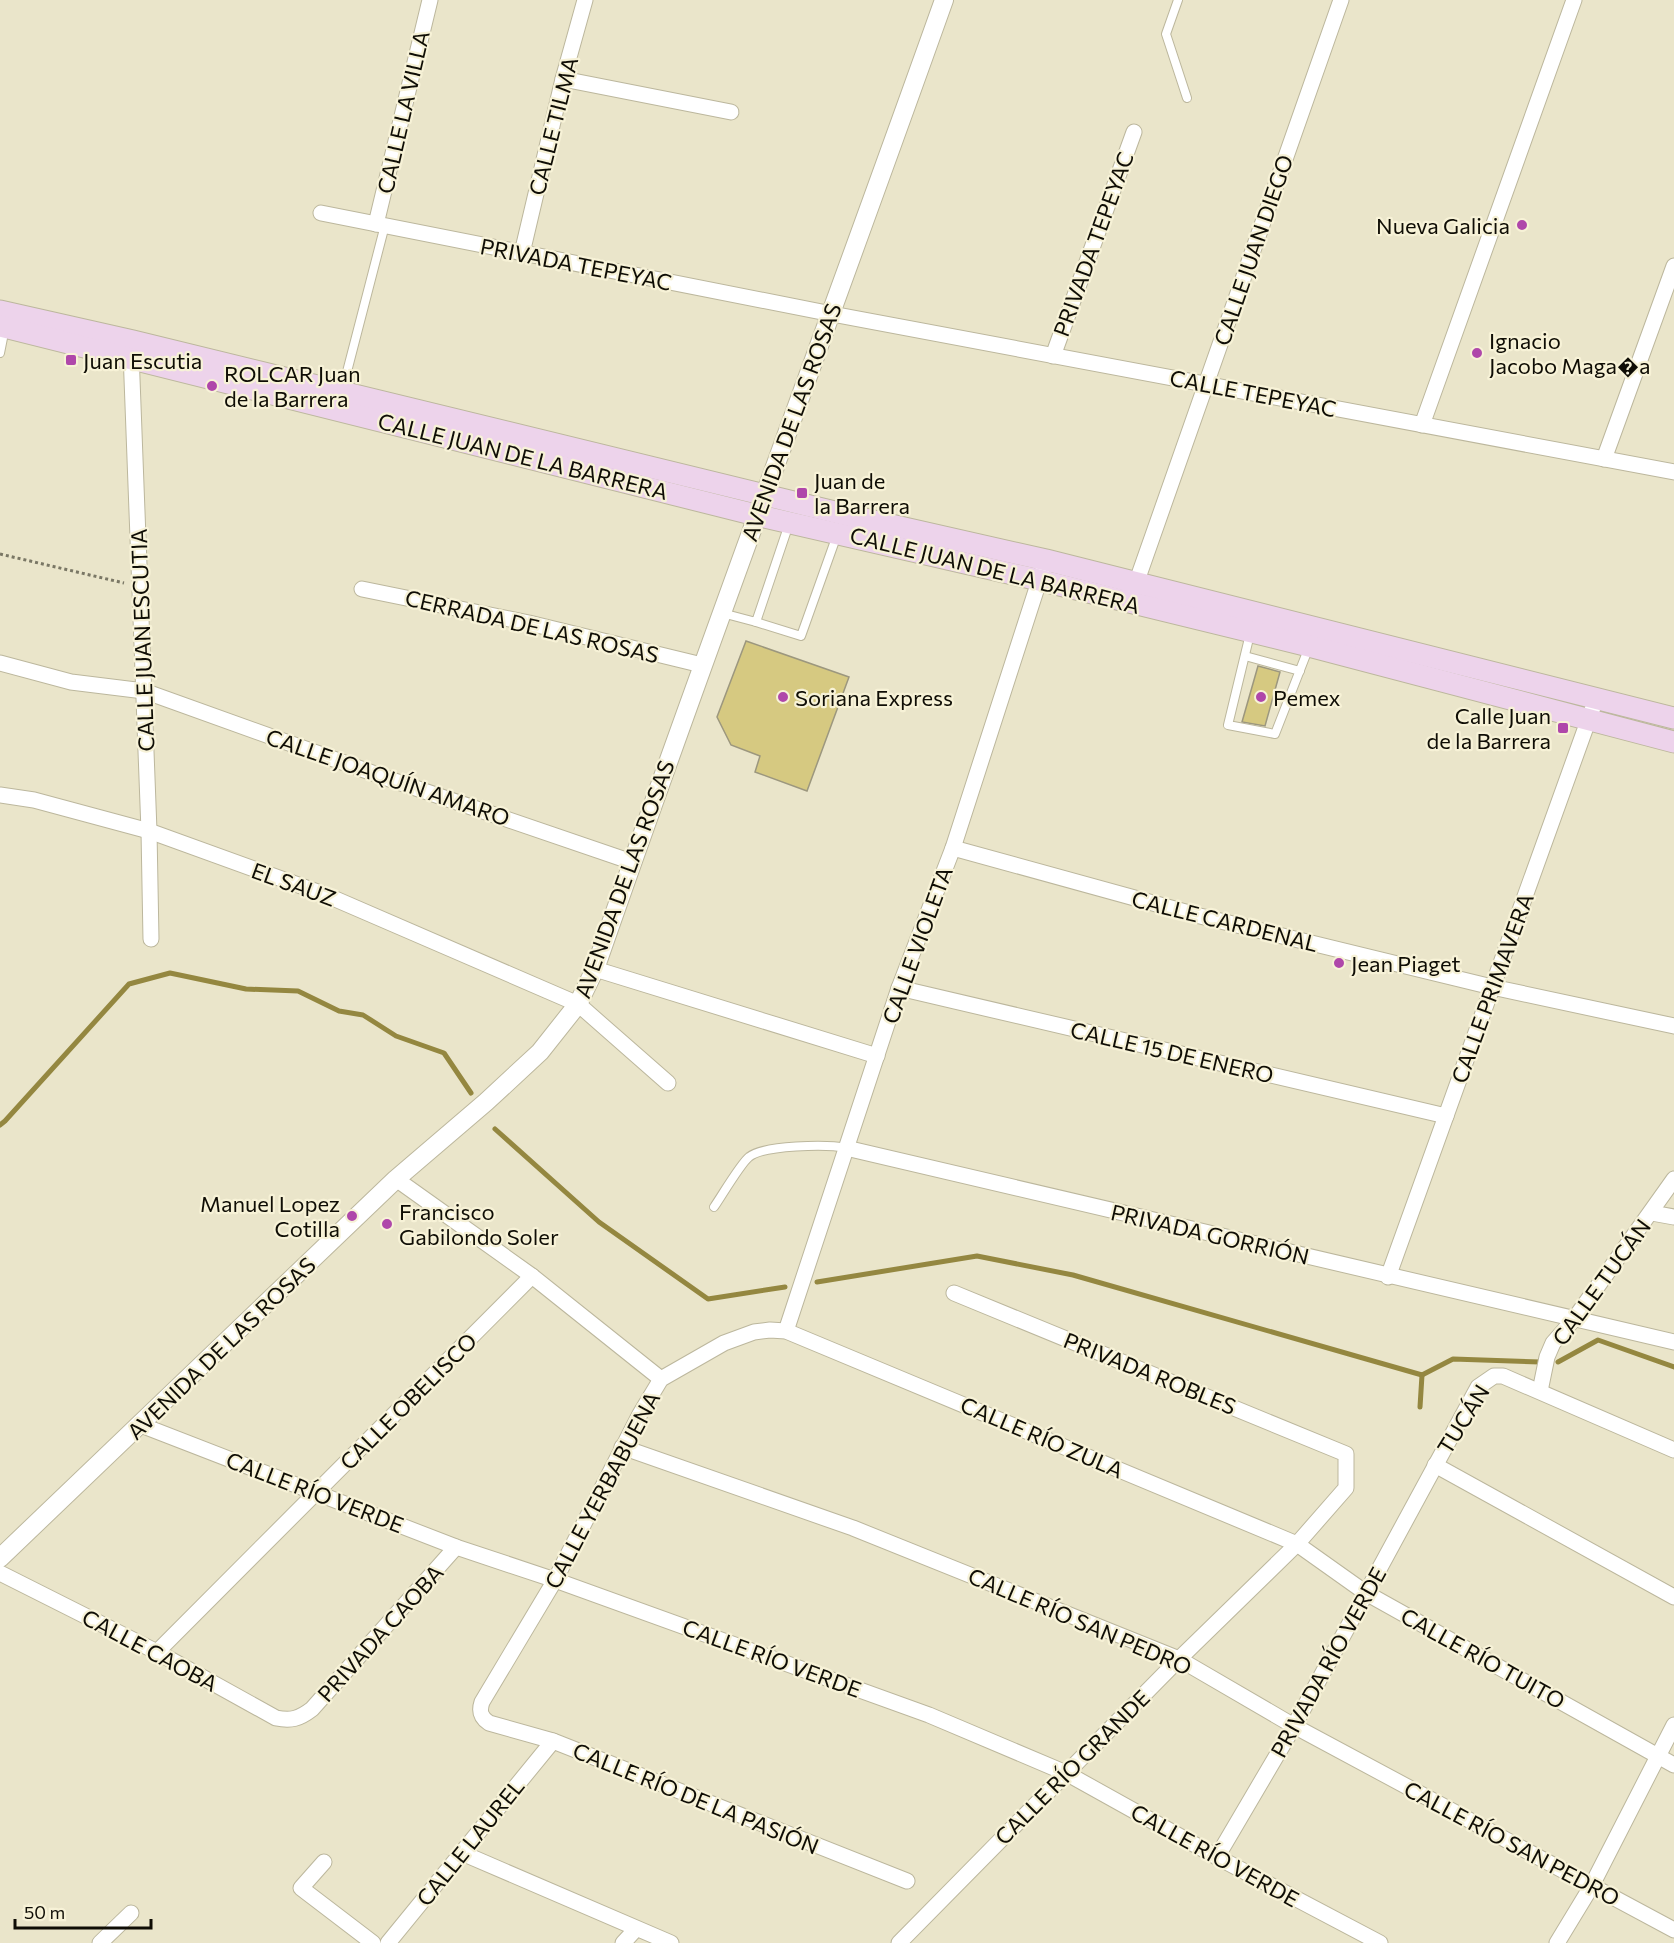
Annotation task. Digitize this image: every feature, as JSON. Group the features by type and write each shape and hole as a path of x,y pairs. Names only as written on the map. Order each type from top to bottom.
{"main road":[{"name":"CALLE JUAN DE LA BARRERA","path":"3,319 342,393 764,494 793,512"},
{"name":"CALLE JUAN DE LA BARRERA","path":"132,349 756,514 793,512 1043,570 1276,629 1674,718"},
{"name":"CALLE JUAN DE LA BARRERA","path":"1133,593 1250,633 1276,629 1309,646 1674,742"}],"street":[{"name":"CALLE LA VILLA","path":"380,224 429,0"},
{"name":"CALLE TILMA","path":"522,253 563,79 585,0"},
{"name":"AVENIDA DE LAS ROSAS","path":"0,1558 396,1179 540,1052 578,1004 595,969 756,514 832,314 944,0"},
{"name":"CALLE JUAN DIEGO","path":"1133,593 1341,0"},
{"path":"1422,425 1575,0"},
{"path":"563,79 731,112"},
{"name":"PRIVADA TEPEYAC","path":"1053,356 1134,132"},
{"name":"PRIVADA TEPEYAC","path":"321,213 832,314"},
{"path":"1604,459 1674,266"},
{"name":"CALLE TEPEYAC","path":"832,314 1674,472"},
{"name":"CALLE JUAN ESCUTIA","path":"132,349 151,939"},
{"name":"CALLE VIOLETA","path":"786,1331 899,988 952,848 1043,570"},
{"name":"CERRADA DE LAS ROSAS","path":"362,589 530,623 702,665"},
{"name":"CALLE JOAQUÍN AMARO","path":"0,663 71,682 144,691 392,780 632,862"},
{"name":"CALLE PRIMAVERA","path":"1388,1277 1596,699"},
{"name":"EL SAUZ","path":"0,795 34,800 149,831 326,895 578,1004 668,1083"},
{"name":"CALLE CARDENAL","path":"952,848 1200,916 1492,987 1674,1026"},
{"path":"595,969 877,1056"},
{"name":"CALLE 15 DE ENERO","path":"899,988 1446,1116"},
{"name":"PRIVADA GORRIÓN","path":"846,1148 1388,1277 1674,1342"},
{"path":"396,1179 532,1276 662,1379"},
{"name":"CALLE TUCÁN","path":"1540,1391 1550,1350 1652,1213 1674,1179"},
{"path":"1652,1213 1674,1217"},
{"name":"CALLE OBELISCO","path":"157,1652 532,1276"},
{"name":"PRIVADA ROBLES","path":"954,1293 1346,1454"},
{"name":"CALLE YERBABUENA","path":"483,1719 479,1710 482,1702 555,1580 640,1414 662,1379 724,1343 754,1332 786,1331"},
{"name":"CALLE RÍO ZULA","path":"786,1331 1297,1544"},
{"name":"TUCÁN","path":"1435,1465 1478,1387 1494,1376 1503,1376 1540,1391"},
{"path":"1540,1391 1674,1450"},
{"name":"CALLE RÍO VERDE","path":"141,1425 456,1547 555,1580 929,1715 1066,1773 1217,1857 1380,1943"},
{"name":"CALLE RÍO SAN PEDRO","path":"622,1448 853,1528 1179,1659 1294,1726 1674,1930"},
{"name":"CALLE RÍO GRANDE","path":"898,1943 1179,1659 1297,1544 1346,1488 1346,1454"},
{"path":"1435,1465 1674,1597"},
{"name":"PRIVADA RÍO VERDE","path":"1217,1857 1294,1726 1435,1465"},
{"name":"CALLE RÍO TUITO","path":"1297,1544 1366,1593 1674,1765"},
{"name":"PRIVADA CAOBA","path":"301,1718 312,1709 456,1547"},
{"name":"CALLE CAOBA","path":"0,1573 157,1652 276,1718 290,1720 301,1718"},
{"name":"CALLE RÍO DE LA PASIÓN","path":"483,1719 489,1723 553,1741 907,1881"},
{"path":"1557,1943 1591,1887 1674,1725"},
{"name":"CALLE LAUREL","path":"388,1943 553,1741"},
{"path":"462,1853 671,1943"},
{"path":"324,1862 301,1888 373,1943"},
{"path":"100,1943 131,1913"},
{"path":"622,1943 636,1929"}],"lane":[{"path":"1178,0 1166,34 1187,98"},
{"name":"CALLE LA VILLA","path":"342,393 380,224"},
{"path":"0,353 3,319"},
{"path":"756,622 793,512"},
{"path":"721,612 801,636 842,524"},
{"path":"1250,633 1228,725 1275,734 1309,646"},
{"path":"1245,656 1300,671"},
{"path":"714,1207 749,1156 778,1148 834,1146 846,1148"}],"path":[{"path":"0,554 140,587"}],"building":[{"name":"Soriana Express","path":"746,641 849,677 807,791 755,772 760,756 731,745 717,717"},
{"name":"Pemex","path":"1258,666 1280,672 1265,726 1242,722"}],"waterway":[{"path":"0,1125 129,984 170,973 246,989 298,991 339,1011 363,1015 396,1036 444,1053 471,1093"},
{"path":"495,1129 599,1222 708,1299 785,1287"},
{"path":"817,1282 977,1256 1073,1275 1422,1375 1453,1359 1540,1362"},
{"path":"1558,1362 1598,1340 1674,1367"},
{"path":"1420,1407 1422,1375"}],"place":[{"name":"Nueva Galicia","path":"1522,225"},
{"name":"Ignacio Jacobo Maga�a","path":"1477,353"},
{"name":"Juan Escutia","path":"71,360"},
{"name":"ROLCAR Juan de la Barrera","path":"212,386"},
{"name":"Juan de la Barrera","path":"802,493"},
{"name":"Soriana Express","path":"783,697"},
{"name":"Pemex","path":"1261,697"},
{"name":"Calle Juan de la Barrera","path":"1563,728"},
{"name":"Jean Piaget","path":"1339,963"},
{"name":"Manuel Lopez Cotilla","path":"352,1216"},
{"name":"Francisco Gabilondo Soler","path":"387,1224"}]}
